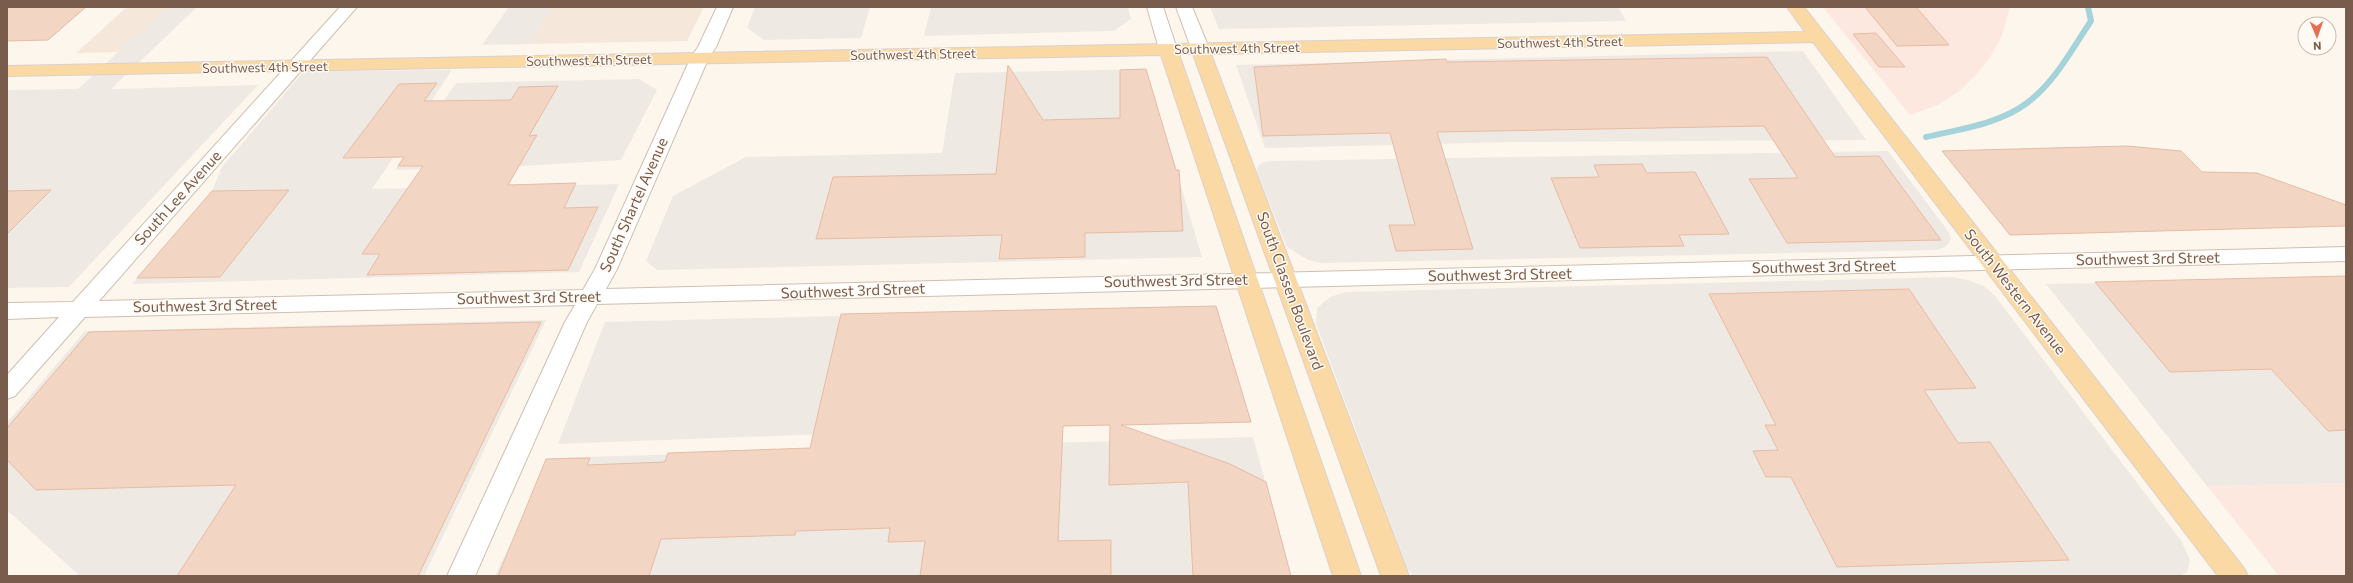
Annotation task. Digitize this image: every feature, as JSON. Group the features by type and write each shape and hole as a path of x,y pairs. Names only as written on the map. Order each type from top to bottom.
{"main road":[{"name":"South Western Avenue","path":"1795,7 2234,576"},
{"name":"Southwest 4th Street","path":"7,71 1818,37"},
{"name":"South Classen Boulevard","path":"1200,48 1287,279 1394,576"},
{"path":"1168,49 1347,576"}],"street":[{"name":"South Lee Avenue","path":"7,390 79,308 298,66 349,7"},
{"name":"South Shartel Avenue","path":"461,576 570,336 617,246 700,57 707,48 725,7"},
{"path":"1155,7 1168,49"},
{"name":"South Classen Boulevard","path":"1184,7 1200,48"},
{"name":"Southwest 3rd Street","path":"7,310 2346,254"}],"shaded area":[{"path":"127,7 167,7 119,52 76,53"},
{"path":"167,7 197,7 111,89 258,85 69,287 7,288 7,90 78,89"},
{"path":"509,7 553,7 529,44 482,45"},
{"path":"553,7 704,7 687,41 529,44"},
{"path":"755,7 870,7 861,38 764,40 747,28"},
{"path":"931,7 1128,7 1131,19 1114,31 924,36"},
{"path":"1210,7 1618,7 1626,21 1219,29"},
{"path":"1823,7 2010,7 2002,36 1989,59 1973,78 1958,92 1938,105 1910,115"},
{"path":"1803,51 1866,140 1513,142 1265,148 1236,65"},
{"path":"1146,69 1202,257 657,270 646,261 673,196 746,157 942,153 955,73"},
{"path":"452,70 372,189 619,184 579,272 132,284 212,191 222,167 304,71"},
{"path":"639,79 657,90 621,160 523,166 395,170 456,83"},
{"path":"1888,151 1948,231 1951,238 1945,247 1936,250 1320,263 1308,260 1287,247 1257,172 1258,166 1263,162 1271,161"},
{"path":"1952,277 1968,280 1984,286 1995,296 2182,542 2190,560 2187,572 2179,576 1414,576 1408,570 1316,324 1317,308 1330,297 1346,292"},
{"path":"2346,278 2346,483 2207,486 2046,284"},
{"path":"1216,306 1251,422 1015,427 558,444 605,322"},
{"path":"546,320 424,576 80,576 7,510 7,423 85,331"},
{"path":"1253,437 1291,576 495,576 551,458"},
{"path":"2346,483 2346,576 2279,576 2207,486"}],"building":[{"path":"7,7 86,7 48,40 7,41"},
{"path":"1865,7 1916,7 1949,45 1897,46"},
{"path":"1876,33 1905,67 1879,67 1853,34"},
{"path":"1767,57 1835,157 1879,156 1941,240 1787,243 1749,179 1798,178 1764,126 1437,132 1473,249 1396,251 1389,225 1415,225 1390,133 1263,136 1254,67 1446,59 1447,62"},
{"path":"1008,65 1043,120 1120,118 1120,70 1146,69 1176,170 1179,170 1183,231 1085,233 1085,257 999,259 1002,235 816,239 833,177 996,174"},
{"path":"437,83 424,101 511,100 519,87 558,86 529,136 537,135 508,185 576,183 564,208 598,207 568,270 367,275 380,254 362,254 423,166 398,166 404,157 343,158 399,84"},
{"path":"2127,146 2181,151 2202,172 2257,173 2346,205 2346,226 2010,235 1942,151"},
{"path":"1642,164 1647,173 1695,172 1729,234 1679,235 1684,246 1580,248 1551,178 1599,177 1594,165"},
{"path":"51,190 7,234 7,191"},
{"path":"289,190 220,277 137,278 212,191"},
{"path":"2346,276 2346,430 2328,431 2271,369 2170,372 2095,282"},
{"path":"1909,289 1976,388 1924,390 1958,443 1990,442 2069,560 1837,567 1791,477 1766,477 1753,451 1778,450 1765,425 1776,425 1709,294"},
{"path":"1216,306 1251,422 1121,425 1230,464 1266,482 1291,576 1193,576 1188,482 1109,485 1110,425 1063,426 1058,541 1111,540 1111,576 920,576 925,541 888,542 890,528 796,531 795,535 661,539 649,576 498,576 546,459 590,458 587,465 665,462 668,453 810,448 841,314"},
{"path":"541,322 418,576 177,576 236,485 36,490 7,460 7,428 89,332"}],"waterway":[{"path":"1926,137 1992,121 2016,110 2037,95 2055,75 2091,21 2088,7"}]}
